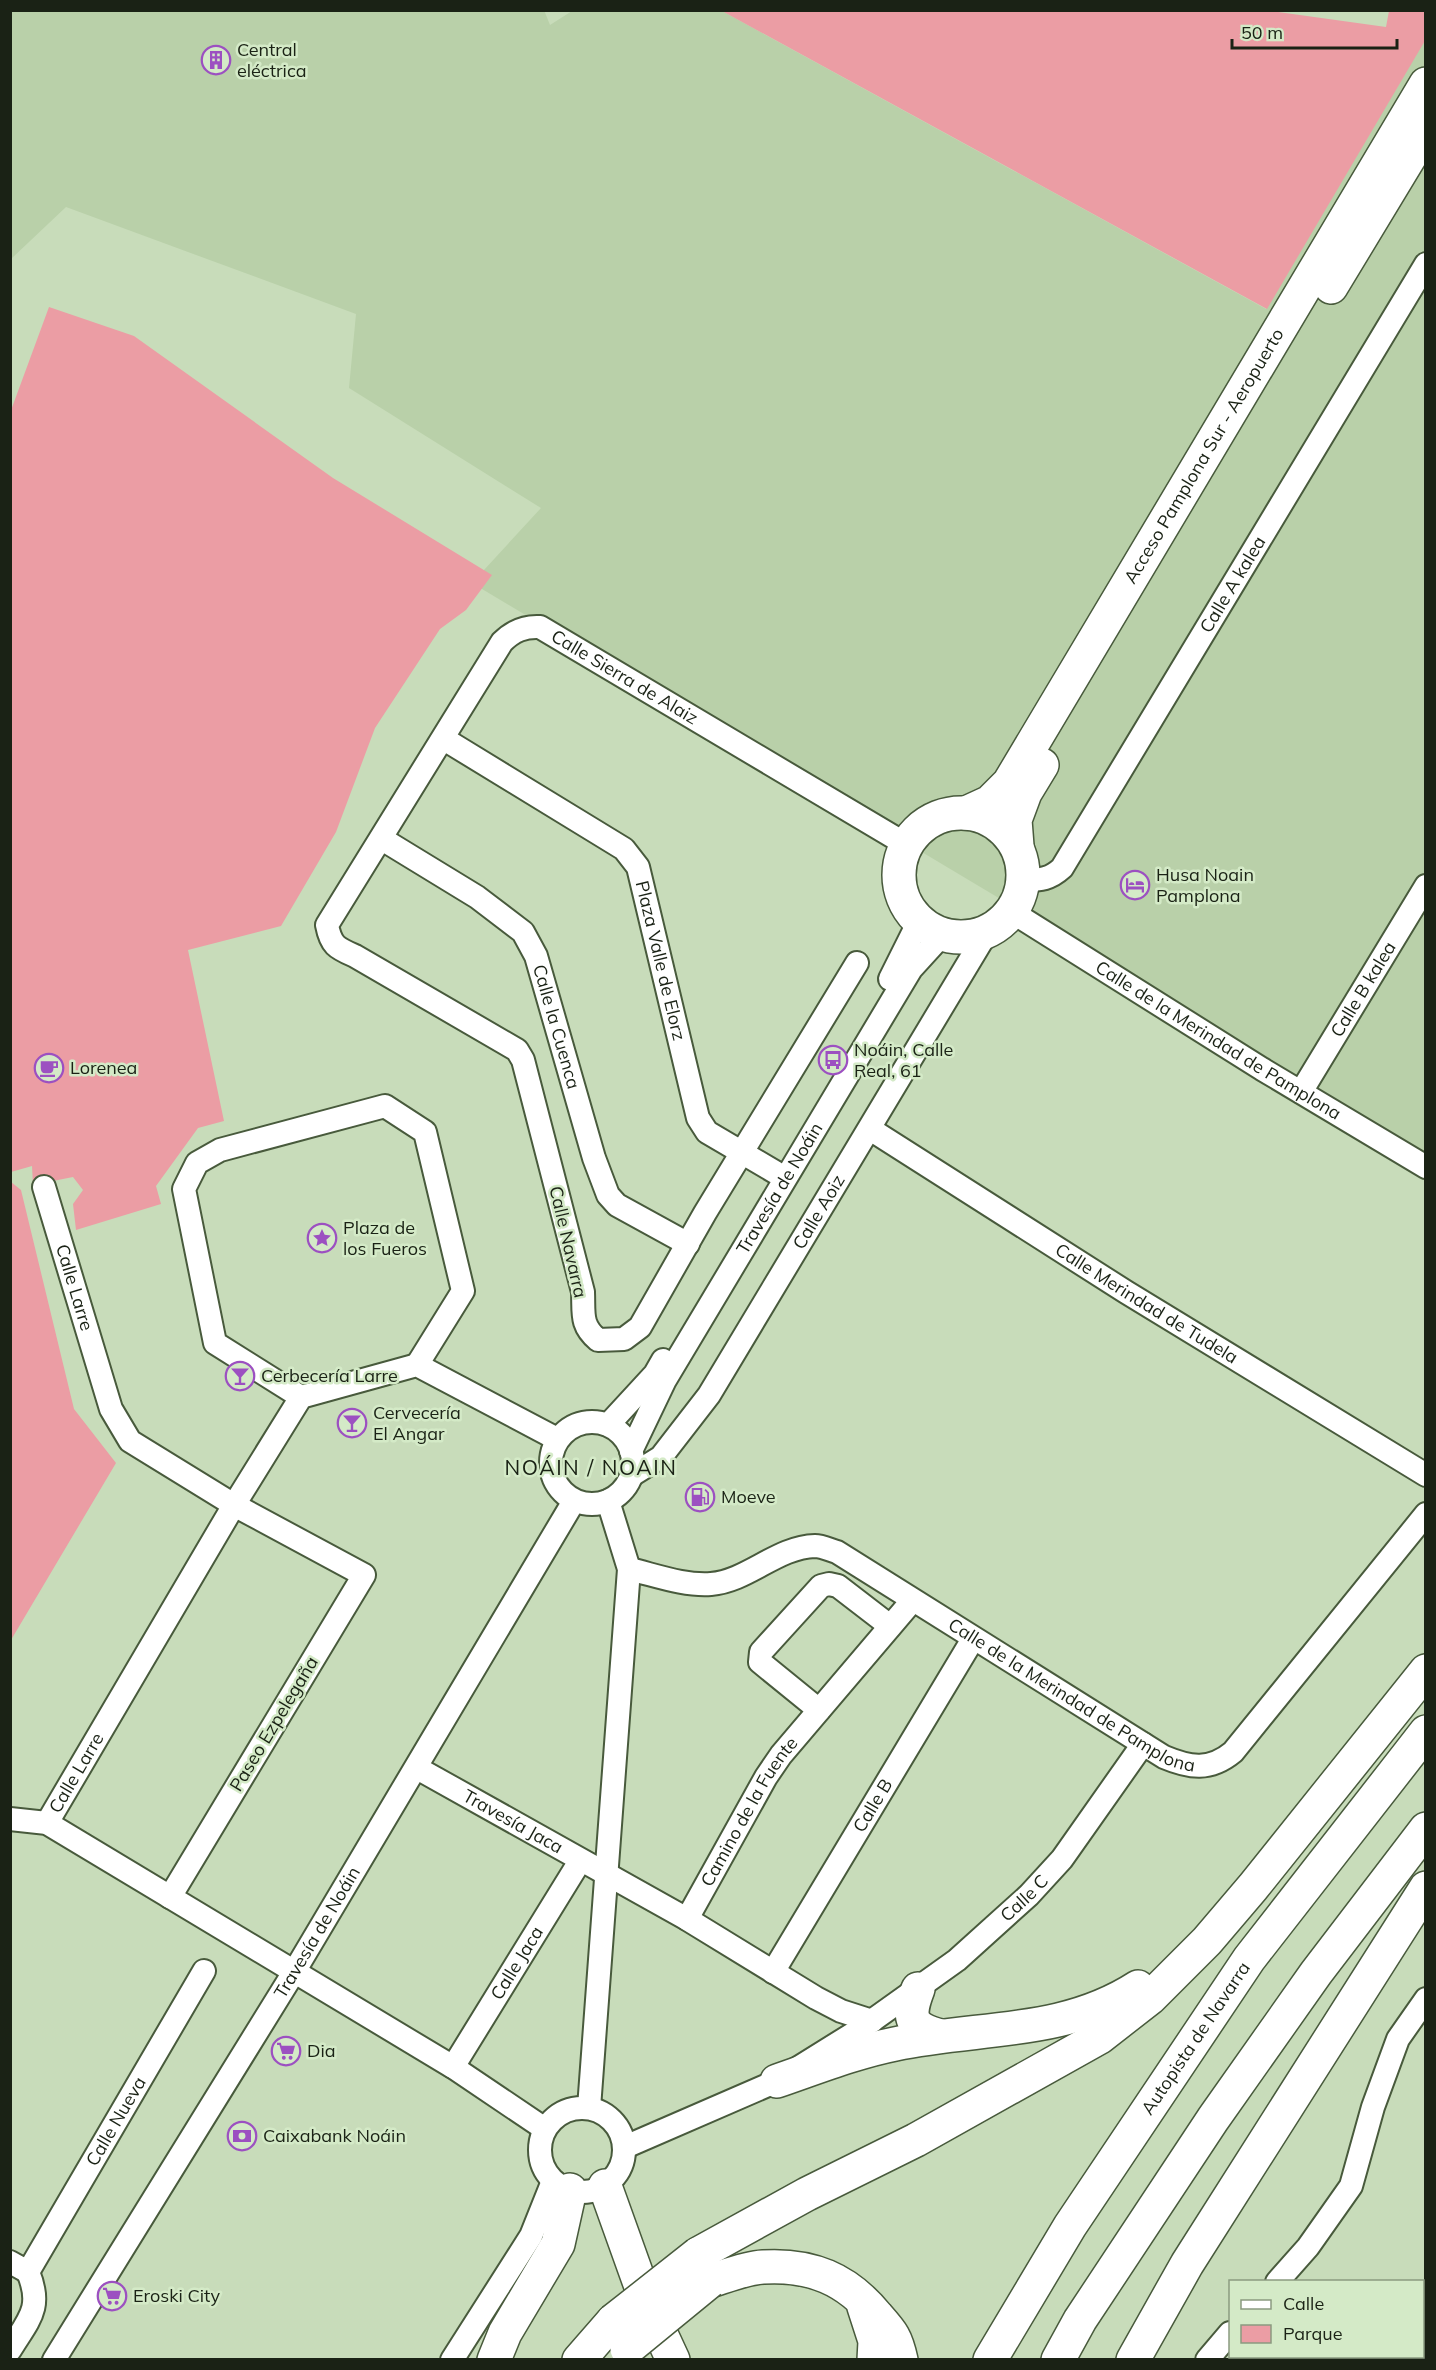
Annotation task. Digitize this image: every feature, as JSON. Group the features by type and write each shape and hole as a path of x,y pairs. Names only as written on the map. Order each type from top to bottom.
{"highway":[{"name":"Acceso Pamplona Sur - Aeropuerto","path":"966,813 990,802 1009,783 1425,84"},
{"name":"Acceso Pamplona Sur - Aeropuerto","path":"1017,846 1014,820 1025,793 1425,130"},
{"path":"966,813 986,818 1004,830 1017,846 1023,862 1024,880 1020,897 1012,912 1001,924 972,937 931,928 906,905 900,885 900,864 907,845 918,831 932,820 948,814 966,813"},
{"path":"777,2081 893,2044 940,2036 1038,2025 1104,2007 1137,1987 1201,1932 1425,1652"},
{"path":"579,2360 619,2343 704,2268 807,2194 916,2140 1100,2037 1150,1998 1208,1941 1425,1671"},
{"name":"Autopista de Navarra","path":"990,2360 1070,2226 1249,1959 1425,1732"},
{"path":"1058,2360 1080,2320 1213,2119 1316,1973 1425,1829"},
{"path":"1133,2360 1187,2264 1425,1888"},
{"path":"918,1989 911,2011 915,2024 925,2032 940,2036"},
{"path":"494,2360 504,2333 558,2244 562,2186"},
{"path":"605,2186 648,2306 673,2358"},
{"path":"704,2268 761,2266 803,2268 837,2281 861,2296 896,2339 901,2360"},
{"path":"861,2296 875,2341 874,2360"}],"street":[{"name":"Calle A kalea","path":"1024,880 1043,880 1053,877 1062,868 1425,264"},
{"name":"Calle Sierra de Alaiz","path":"327,925 502,642 523,628 540,627 907,845"},
{"name":"Plaza Valle de Elorz","path":"444,739 624,849 638,867 698,1118 707,1132 743,1151 775,1172"},
{"name":"Calle la Cuenca","path":"382,839 477,897 523,932 536,956 594,1158 608,1195 617,1205 687,1244"},
{"name":"Calle B kalea","path":"1301,1092 1425,886"},
{"name":"Calle de la Merindad de Pamplona","path":"1012,912 1425,1167"},
{"name":"Calle Navarra","path":"327,925 330,939 338,949 355,956 517,1050 523,1060 583,1292 584,1324 598,1340 624,1339 640,1327 687,1244 857,963"},
{"name":"Travesía de Noáin","path":"608,1425 655,1374 901,961 931,928"},
{"name":"Travesía de Noáin","path":"631,1451 665,1380 911,969 931,928"},
{"name":"Calle Aoiz","path":"632,1475 661,1457 709,1395 987,932"},
{"path":"385,1106 425,1132 464,1292 417,1365 301,1397 215,1343 184,1189 197,1163 220,1150 385,1106"},
{"name":"Calle Merindad de Tudela","path":"870,1129 1126,1292 1425,1475"},
{"name":"Calle Larre","path":"44,1187 111,1409 130,1441 234,1505 339,1563"},
{"path":"417,1365 557,1439"},
{"name":"Calle Larre","path":"294,1972 47,1823 234,1505 301,1397"},
{"path":"594,1422 608,1425 626,1440 631,1451 632,1475 627,1486 608,1502 597,1505 574,1501 556,1485 551,1473 552,1450 557,1439 567,1429 580,1423 594,1422"},
{"name":"Travesía de Noáin","path":"54,2360 294,1972 574,1501"},
{"path":"589,2108 629,1569 608,1502"},
{"name":"Calle de la Merindad de Pamplona","path":"629,1569 686,1582 710,1584 730,1580 793,1550 816,1546 837,1552 973,1640 1063,1692 1164,1758 1184,1766 1205,1766 1233,1752 1425,1514"},
{"name":"Paseo Ezpelegaña","path":"170,1897 364,1575 339,1563"},
{"path":"819,1710 759,1662 761,1652 825,1584 838,1586 890,1626"},
{"name":"Camino de la Fuente","path":"687,1918 766,1777 781,1755 912,1601"},
{"name":"Calle B","path":"773,1972 973,1640"},
{"name":"Calle C","path":"625,2147 777,2081 872,2021 957,1960 1029,1895 1062,1859 1143,1744"},
{"name":"Travesía Jaca","path":"417,1768 608,1875"},
{"path":"10,1819 47,1823"},
{"name":"Calle Jaca","path":"453,2067 579,1860"},
{"path":"608,1875 687,1918 841,2011 872,2021"},
{"name":"Calle Nueva","path":"10,2350 35,2304 33,2284 19,2267 204,1971"},
{"path":"294,1972 453,2067 545,2129"},
{"path":"1279,2280 1308,2247 1351,2186 1374,2107 1398,2039 1425,1999"},
{"path":"576,2108 589,2108 603,2113 614,2122 625,2147 624,2158 614,2179 594,2191 581,2192 562,2186 545,2169 540,2157 541,2142 545,2129 553,2119 576,2108"},
{"path":"452,2360 562,2186"},
{"path":"1207,2360 1229,2334"}],"shaded area":[{"path":"544,10 550,25 572,11 722,11 1266,309 1425,39 1425,1153 472,583 541,508 349,388 356,314 66,207 11,259 11,11"}],"green space":[{"path":"722,11 1271,11 1386,27 1389,11 1425,11 1426,39 1267,309"},
{"path":"49,307 134,336 333,478 492,575 466,610 440,629 375,728 336,832 281,926 188,950 224,1121 198,1128 156,1186 161,1204 76,1230 73,1204 83,1190 73,1177 33,1185 32,1166 11,1172 10,413"},
{"path":"11,1182 21,1190 74,1409 116,1463 11,1640"}],"place":[{"name":"Central eléctrica","path":"216,60"},
{"name":"Husa Noain Pamplona","path":"1135,885"},
{"name":"Noáin, Calle Real, 61","path":"833,1060"},
{"name":"Lorenea","path":"49,1068"},
{"name":"Plaza de los Fueros","path":"322,1238"},
{"name":"Cerbecería Larre","path":"240,1376"},
{"name":"Cervecería El Angar","path":"352,1423"},
{"name":"Moeve","path":"700,1497"},
{"name":"Dia","path":"286,2051"},
{"name":"Caixabank Noáin","path":"242,2136"},
{"name":"Eroski City","path":"112,2296"}],"district":[{"name":"NOÁIN / NOAIN","path":"591,1468"}]}
